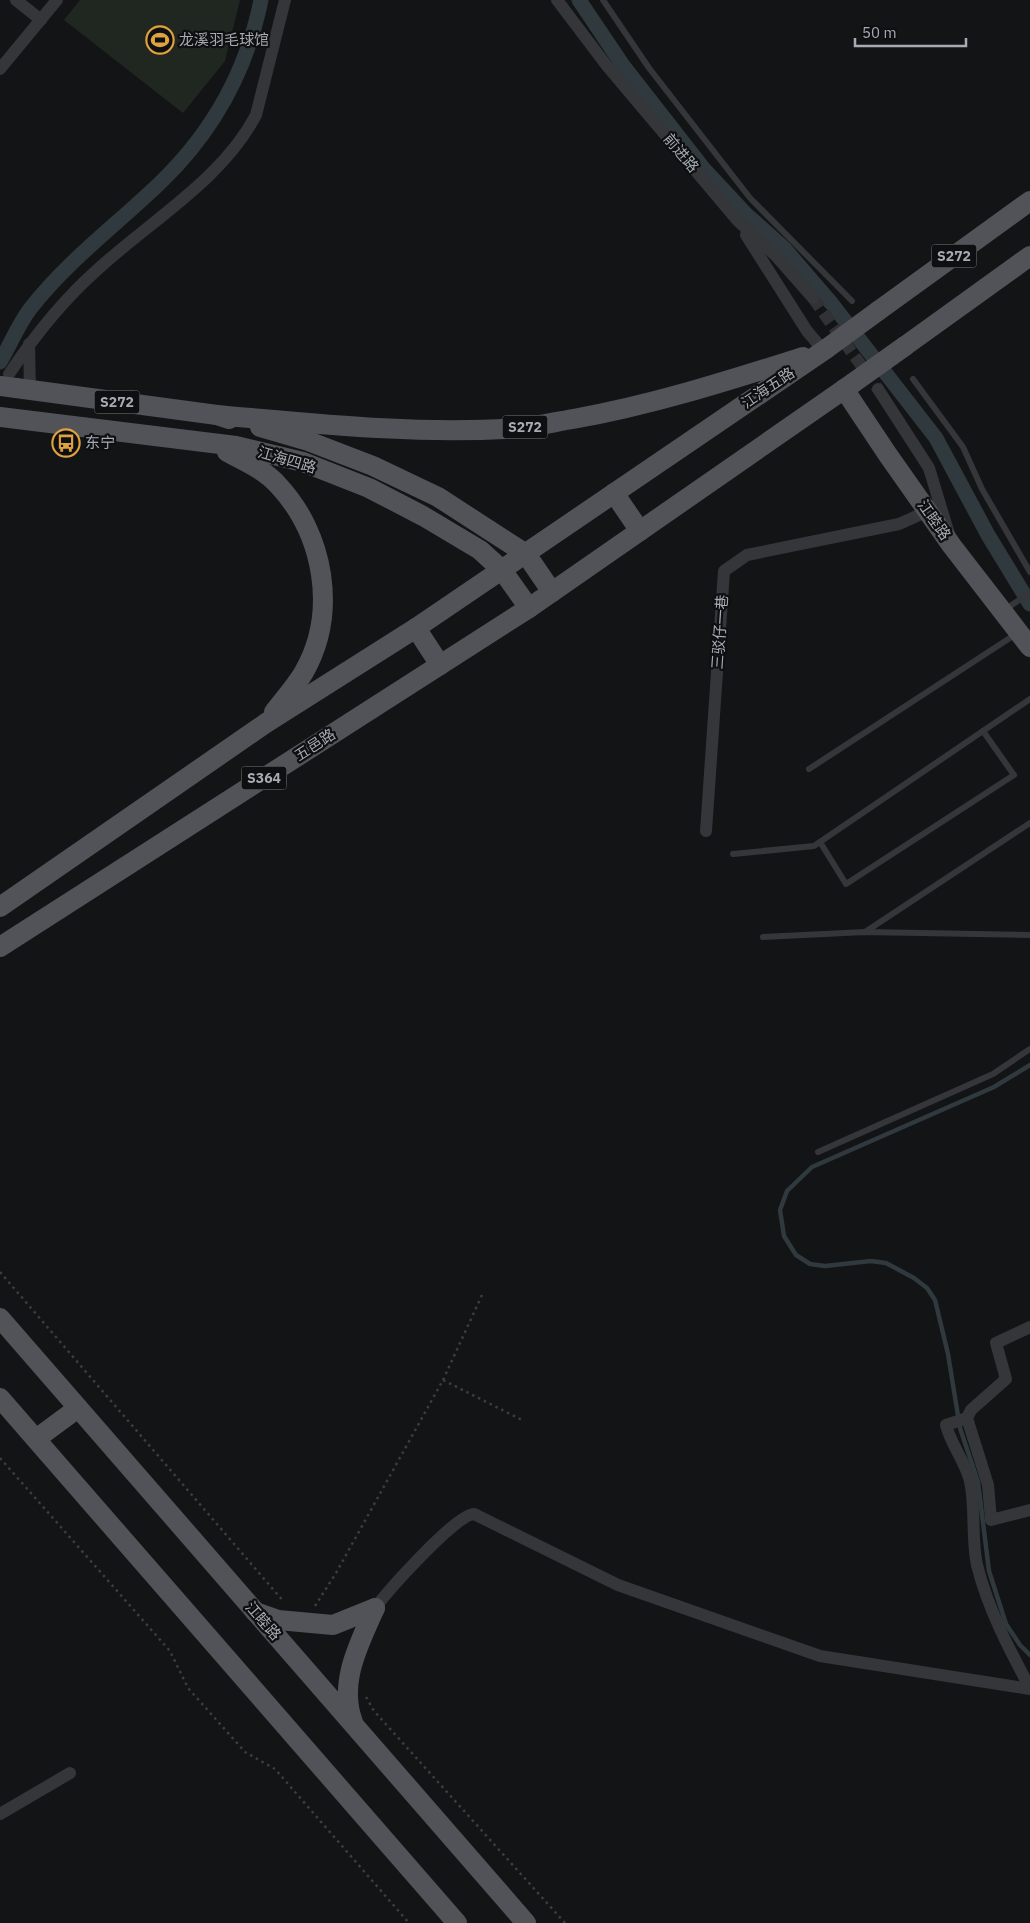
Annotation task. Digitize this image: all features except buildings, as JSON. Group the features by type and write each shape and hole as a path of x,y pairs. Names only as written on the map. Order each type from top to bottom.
{"main road":[{"name":"江海五路","path":"502,570 825,350 1030,201"},
{"name":"S272","path":"529,608 849,386 1030,256"},
{"name":"S272","path":"217,415 386,429 455,430 522,428 598,414 682,395 825,350"},
{"name":"江海四路","path":"14,385 217,415 308,441 373,466 438,497 526,554"},
{"name":"江睦路","path":"849,386 928,512 1025,640"},
{"name":"江海四路","path":"0,418 236,446 303,462 369,488 423,516 480,550 502,570 529,608"},
{"path":"205,442 248,462 277,483 300,511 316,545 323,584 320,632 304,672 266,723"},
{"path":"614,493 640,531"},
{"path":"423,516 438,497"},
{"name":"S272","path":"526,554 552,592"},
{"name":"S364","path":"0,907 266,723 416,628 502,570"},
{"name":"五邑路","path":"0,947 529,608"},
{"path":"416,628 440,665"},
{"name":"江睦路","path":"0,1318 526,1923"},
{"path":"0,1398 457,1923"},
{"path":"36,1439 78,1408"},
{"path":"255,1612 278,1620 333,1625 375,1608"},
{"path":"354,1725 348,1709 346,1691 356,1650 375,1608"}],"street":[{"path":"16,0 41,20"},
{"path":"0,69 57,0"},
{"path":"14,385 29,344 65,300 103,264 213,172 247,132 256,115 285,0"},
{"name":"前进路","path":"557,0 607,66 737,220 776,256 813,298"},
{"path":"737,220 807,331 825,350"},
{"path":"14,385 29,344"},
{"path":"878,389 929,468 952,546"},
{"name":"三驳仔一巷","path":"706,831 724,571 747,554 856,534 899,524 928,512"},
{"path":"1030,1327 996,1343 1006,1379 971,1410 967,1418 988,1485 990,1520 1030,1510"},
{"path":"967,1418 946,1425 950,1437 963,1461 969,1480 973,1502 977,1565 995,1622 1030,1688"},
{"path":"375,1608 404,1572 463,1518 468,1514 474,1514 618,1585 820,1656 1030,1688"},
{"path":"0,1814 70,1773"}],"lane":[{"path":"603,0 649,68 750,198 852,301"},
{"path":"913,380 963,448 982,489 1030,572"},
{"path":"1003,611 1030,593"},
{"path":"809,768 1025,640"},
{"path":"733,854 814,846 1030,699"},
{"path":"820,842 846,884 1014,774 983,731"},
{"path":"864,932 1030,823"},
{"path":"763,937 864,932 1030,935"},
{"path":"818,1152 993,1074 1030,1049"}],"path":[{"path":"0,1272 285,1603"},
{"path":"304,1622 336,1573 443,1380 482,1295"},
{"path":"443,1380 524,1421"},
{"path":"0,1458 170,1651 188,1688 245,1752 275,1769 409,1923"},
{"path":"365,1694 374,1711 564,1923"}],"shaded area":[{"name":"龙溪羽毛球馆","path":"80,0 240,0 225,61 183,113 64,20"}],"waterway":[{"path":"0,362 26,315 45,291 77,258 163,180 198,140 213,119 237,74 247,50 261,0"},
{"path":"579,0 622,64 704,169 746,214 784,248 832,304 936,438 988,535 1030,604"},
{"path":"1030,1065 994,1087 812,1167 787,1191 780,1210 784,1236 796,1255 810,1264 825,1266 871,1261 886,1263 914,1278 927,1288 935,1300 948,1354 960,1428 978,1482 989,1571 1006,1624 1020,1645 1030,1655"}],"tunnel":[{"path":"813,298 878,389"}],"place":[{"name":"龙溪羽毛球馆","path":"160,40"},
{"name":"东宁","path":"66,443"}]}
